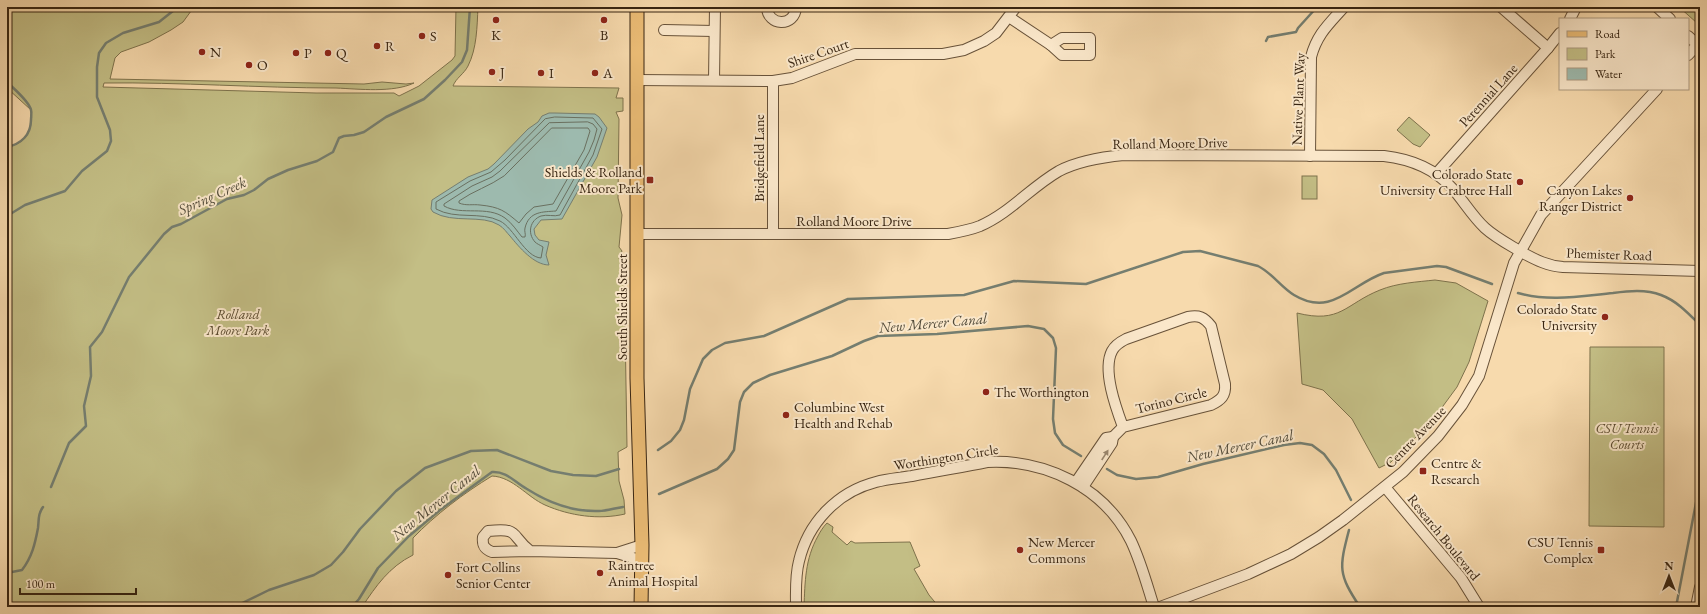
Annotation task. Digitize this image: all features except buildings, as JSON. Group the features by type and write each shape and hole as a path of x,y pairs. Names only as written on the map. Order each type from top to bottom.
{"main road":[{"name":"South Shields Street","path":"637,7 637,378 643,562 641,607"}],"street":[{"path":"714,80 715,7"},
{"path":"767,7 769,16 772,19 776,21 786,21 793,18 796,14 796,7"},
{"name":"Shire Court","path":"636,80 773,81 792,78 855,54 943,54 964,50 996,34 1016,7"},
{"name":"Native Plant Way","path":"1310,156 1311,57 1315,43 1321,32 1344,7"},
{"path":"1501,7 1548,48"},
{"path":"1570,18 1576,7"},
{"path":"1657,7 1669,18"},
{"path":"1009,17 1051,46"},
{"path":"664,30 714,31"},
{"name":"Perennial Lane","path":"1436,174 1559,34"},
{"path":"1689,37 1699,44 1689,54"},
{"name":"Bridgefield Lane","path":"773,81 773,234"},
{"name":"Centre Avenue","path":"1160,607 1248,574 1291,554 1343,520 1385,487 1403,472 1438,436 1462,405 1482,367 1508,278 1520,251 1541,215 1656,90"},
{"name":"Rolland Moore Drive","path":"638,234 948,234 982,225 1001,214 1059,171 1087,161 1110,156 1394,157 1417,163 1436,174 1452,188 1485,228 1520,251"},
{"name":"Phemister Road","path":"1520,251 1545,264 1554,266 1700,271"},
{"name":"Torino Circle","path":"1080,485 1112,443 1113,437 1123,427 1211,405 1220,401 1224,396 1226,390 1225,384 1211,326 1205,319 1197,315 1188,317 1126,339 1117,344 1111,351 1109,372 1112,396 1123,427"},
{"name":"Worthington Circle","path":"796,607 798,563 809,534 828,509 850,492 876,482 987,462 1028,464 1048,469 1080,485 1103,502 1122,525 1136,553 1154,607"},
{"name":"Research Boulevard","path":"1385,487 1460,578 1479,607"},
{"path":"530,551 617,552 642,544"},
{"path":"617,552 643,562"},
{"path":"1696,607 1700,587"}],"green space":[{"name":"Rolland Moore Park","path":"7,7 194,7 183,22 171,30 149,42 121,52 115,58 110,79 364,84 382,82 406,84 414,83 396,88 376,90 133,83 104,83 103,87 316,93 394,93 399,96 419,86 455,56 456,7 478,7 476,37 471,59 466,69 453,86 619,88 616,98 623,98 623,111 616,112 619,119 618,198 622,215 619,247 622,251 619,259 624,261 627,447 618,452 619,481 624,500 625,514 595,517 564,512 545,505 507,480 492,476 450,505 413,538 413,555 390,571 378,584 362,607 7,607 7,147 24,139 29,130 31,110 7,88"},
{"path":"1679,7 1700,7 1700,23 1697,23"},
{"path":"1409,117 1430,135 1420,147 1413,144 1397,130"},
{"path":"1302,176 1317,176 1317,199 1302,199"},
{"path":"1435,280 1456,283 1488,301 1469,362 1457,387 1432,421 1391,462 1379,468 1352,419 1323,390 1302,384 1297,313 1312,316 1333,314 1342,311 1368,295 1380,290 1407,283"},
{"name":"CSU Tennis Courts","path":"1590,347 1664,347 1664,527 1589,526"},
{"path":"827,523 833,527 832,532 847,545 851,541 855,543 910,542 920,566 914,569 929,595 939,607 804,607 806,571 810,553 819,534"}],"water":[{"path":"549,113 595,114 607,128 597,157 562,219 541,220 534,229 535,235 539,240 549,242 546,255 549,265 532,259 499,225 484,220 449,218 433,212 431,209 432,200 468,177 488,169 528,129 538,122 542,116"}],"waterway":[{"path":"7,216 25,205 65,191 82,171 107,151 111,141 110,130 97,97 97,67 99,53 106,43 123,33 159,22 178,7"},
{"name":"Spring Creek","path":"51,487 69,443 86,426 84,406 91,376 90,347 102,332 129,277 164,234 172,227 181,224 227,199 244,195 254,190 268,179 288,170 317,161 333,152 339,138 364,132 386,117 424,99 462,62 467,50 470,7"},
{"path":"1266,41 1268,37 1296,32 1317,7"},
{"name":"New Mercer Canal","path":"7,82 21,95 30,106 31,110 31,125 27,134 17,144 7,147"},
{"path":"658,450 671,441 680,430 684,420 690,389 703,359 712,350 725,343 764,336 848,299 964,295 1014,281 1086,284 1183,252 1200,251 1258,266 1268,272 1294,295 1307,301 1319,303 1341,297 1372,278 1384,273 1437,266 1446,267 1492,284"},
{"path":"1518,293 1530,296 1553,298 1631,291 1655,293 1667,298 1682,308 1700,325"},
{"name":"New Mercer Canal","path":"659,494 717,469 728,459 734,450 740,402 744,392 753,383 770,375 832,356 878,336 937,334 1028,326 1044,329 1053,338 1056,348 1053,419 1055,433 1063,445 1081,456"},
{"name":"New Mercer Canal","path":"1107,469 1117,475 1136,479 1158,477 1203,464 1284,445 1300,443 1312,445 1324,454 1336,470 1351,500"},
{"path":"234,607 269,590 314,575 331,565 360,529 396,491 425,468 471,451 497,450 551,471 573,475 596,476 619,469"},
{"name":"New Mercer Canal","path":"352,607 359,599 378,568 409,536 440,510 492,472 502,473 535,494 561,506 589,511 605,511 623,507"},
{"path":"1676,607 1700,482"},
{"name":"Spring Creek","path":"7,573 22,570 31,555 38,528 39,514 43,507"},
{"name":"New Mercer Canal","path":"1349,530 1343,553 1342,570 1344,578 1360,607"}],"place":[{"name":"K","path":"496,20"},
{"name":"B","path":"604,20"},
{"name":"S","path":"422,36"},
{"name":"R","path":"377,46"},
{"name":"N","path":"202,52"},
{"name":"P","path":"296,53"},
{"name":"Q","path":"328,53"},
{"name":"O","path":"249,65"},
{"name":"J","path":"492,72"},
{"name":"I","path":"541,73"},
{"name":"A","path":"595,73"},
{"name":"Shields & Rolland Moore Park","path":"650,180"},
{"name":"Colorado State University Crabtree Hall","path":"1520,182"},
{"name":"Canyon Lakes Ranger District","path":"1630,198"},
{"name":"Colorado State University","path":"1605,317"},
{"name":"The Worthington","path":"986,392"},
{"name":"Columbine West Health and Rehab","path":"786,415"},
{"name":"Centre & Research","path":"1423,471"},
{"name":"New Mercer Commons","path":"1020,550"},
{"name":"CSU Tennis Complex","path":"1601,550"},
{"name":"Raintree Animal Hospital","path":"600,573"},
{"name":"Fort Collins Senior Center","path":"448,575"}]}
